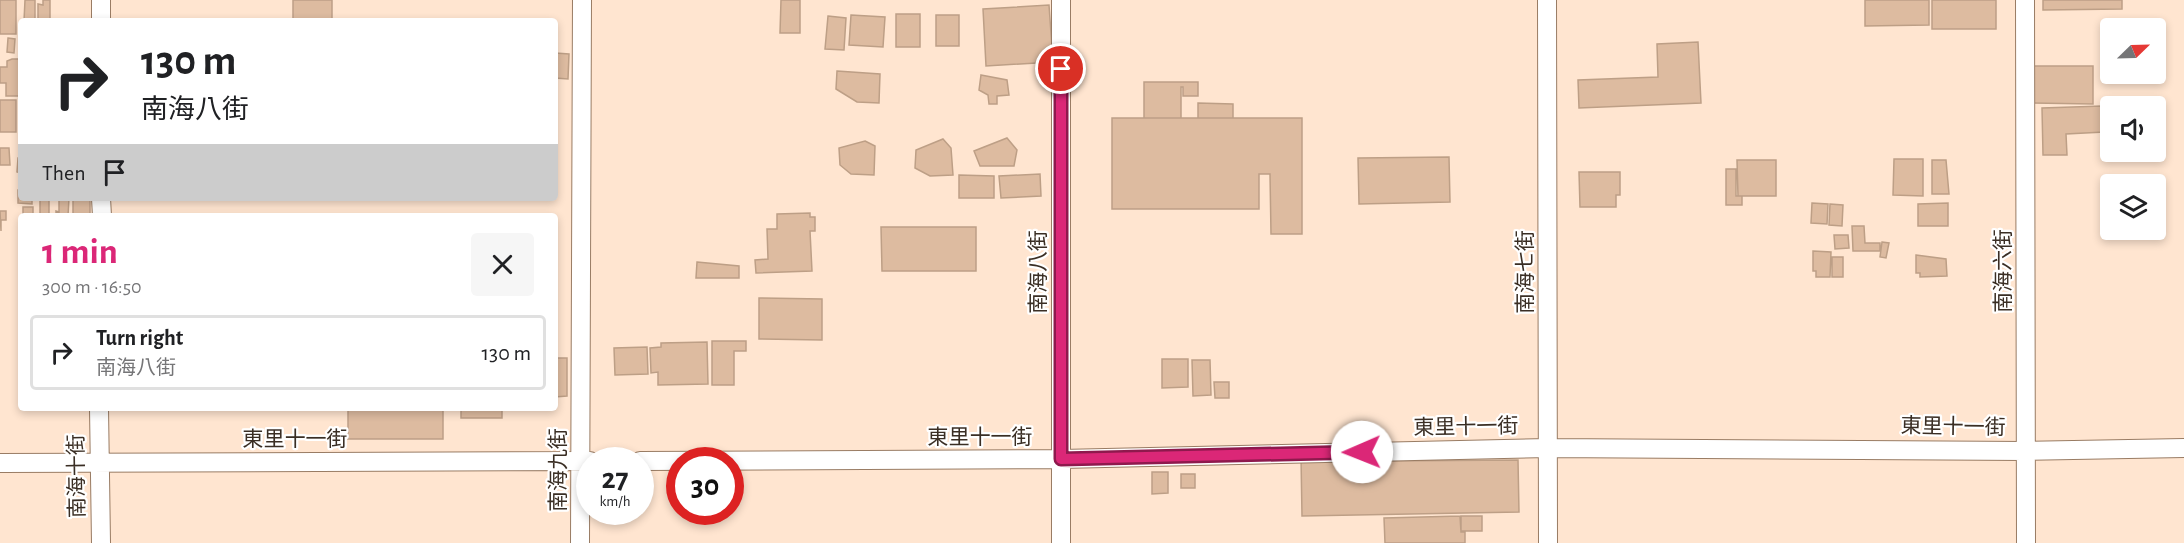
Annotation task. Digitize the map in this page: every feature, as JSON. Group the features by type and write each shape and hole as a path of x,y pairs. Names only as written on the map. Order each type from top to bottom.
{"street":[{"path":"101,0 101,18"},
{"name":"南海九街","path":"582,0 585,447"},
{"name":"南海八街","path":"1061,0 1061,543"},
{"name":"南海七街","path":"1547,0 1548,543"},
{"name":"南海六街","path":"2025,0 2026,543"},
{"name":"南海十街","path":"99,411 101,543"},
{"name":"東里十一街","path":"654,461 1061,459 1548,448 2025,451 2184,448"},
{"name":"東里十一街","path":"0,463 576,461"},
{"name":"南海九街","path":"580,543 581,525"}],"building":[{"path":"0,0 16,0 16,34 0,34"},
{"path":"25,0 35,0 35,18 24,18"},
{"path":"43,0 50,0 50,18 38,18 38,4 43,5"},
{"path":"293,0 332,0 332,18 293,18"},
{"path":"781,0 800,0 800,33 780,33"},
{"path":"1865,0 1929,0 1929,25 1865,26"},
{"path":"1932,0 1996,0 1996,29 1932,29"},
{"path":"2043,0 2122,0 2122,9 2043,10"},
{"path":"1049,5 1053,62 986,66 983,9"},
{"path":"896,14 920,14 920,47 896,47"},
{"path":"851,15 885,17 883,47 849,45"},
{"path":"936,15 959,15 959,46 936,46"},
{"path":"828,16 846,18 844,50 825,49"},
{"path":"8,38 15,39 14,53 7,52"},
{"path":"1698,42 1701,103 1579,108 1578,80 1658,77 1657,44"},
{"path":"558,53 569,54 568,79 558,78"},
{"path":"18,59 18,96 6,96 6,83 0,83 0,67 7,67 7,61"},
{"path":"2031,66 2093,66 2093,104 2031,103"},
{"path":"837,71 880,74 879,103 857,102 836,89"},
{"path":"981,75 1007,80 1009,95 997,96 997,104 989,104 988,95 979,90"},
{"path":"1144,82 1198,82 1198,96 1183,96 1183,87 1181,87 1181,118 1144,118"},
{"path":"0,100 16,100 16,132 0,132"},
{"path":"1198,103 1233,104 1233,118 1198,118"},
{"path":"2100,106 2100,132 2066,134 2067,155 2043,155 2042,108"},
{"path":"1112,118 1302,118 1302,234 1271,234 1270,174 1259,174 1259,209 1112,209"},
{"path":"1007,138 1017,150 1014,166 980,166 974,151"},
{"path":"943,139 951,148 953,175 930,176 915,168 916,150"},
{"path":"865,141 875,146 874,175 851,174 840,165 839,148"},
{"path":"0,148 9,148 10,165 0,165"},
{"path":"1449,157 1450,202 1359,204 1358,158"},
{"path":"1894,159 1923,159 1923,196 1893,195"},
{"path":"1737,160 1776,160 1776,196 1738,196"},
{"path":"1932,160 1946,160 1949,194 1932,194"},
{"path":"1726,169 1736,169 1736,196 1742,196 1742,205 1726,205"},
{"path":"1579,172 1620,172 1620,195 1616,195 1616,207 1580,207"},
{"path":"1040,174 1041,196 1001,198 999,176"},
{"path":"959,175 994,176 994,198 959,198"},
{"path":"18,201 32,201 32,204 18,203"},
{"path":"40,201 49,201 49,213 40,213"},
{"path":"59,201 69,201 68,213 56,213 56,211 59,212"},
{"path":"73,201 90,201 90,213 73,213"},
{"path":"1812,203 1828,204 1827,224 1811,223"},
{"path":"1948,203 1948,226 1918,226 1918,204"},
{"path":"1830,204 1843,205 1842,226 1829,225"},
{"path":"23,207 33,207 33,213 23,213"},
{"path":"0,211 6,211 6,220 1,220 1,231"},
{"path":"810,213 810,217 815,217 815,231 810,231 812,271 756,273 755,260 768,259 767,229 777,229 777,214"},
{"path":"1852,226 1864,226 1865,243 1880,243 1880,251 1853,251"},
{"path":"881,227 976,227 976,271 882,271"},
{"path":"1834,235 1848,235 1849,248 1835,249"},
{"path":"1882,242 1889,243 1886,258 1880,257"},
{"path":"1813,251 1831,252 1830,277 1816,277 1816,271 1813,271"},
{"path":"1916,255 1946,259 1947,276 1920,277 1920,273 1916,273"},
{"path":"1832,257 1843,257 1843,277 1832,277"},
{"path":"697,262 739,266 739,278 696,278"},
{"path":"759,298 822,299 822,340 759,339"},
{"path":"712,341 746,341 746,351 734,351 734,385 712,385"},
{"path":"707,342 708,384 658,385 658,372 651,373 650,348 661,347 661,343"},
{"path":"647,347 648,374 615,375 614,348"},
{"path":"558,358 567,358 567,396 558,397"},
{"path":"1162,359 1188,359 1188,387 1162,388"},
{"path":"1192,360 1210,360 1211,395 1193,396"},
{"path":"1214,382 1229,382 1229,398 1215,398"},
{"path":"348,411 443,411 443,439 348,439"},
{"path":"461,411 502,411 502,418 461,418"},
{"path":"1385,456 1385,461 1518,460 1519,512 1302,516 1301,457"},
{"path":"1152,472 1168,472 1168,493 1152,494"},
{"path":"1181,474 1195,474 1195,488 1181,488"},
{"path":"1460,516 1461,532 1465,532 1465,543 1385,543 1384,518"},
{"path":"1461,516 1482,516 1482,531 1461,531"}],"route":[{"path":"1061,69 1061,459 1362,452"}]}
